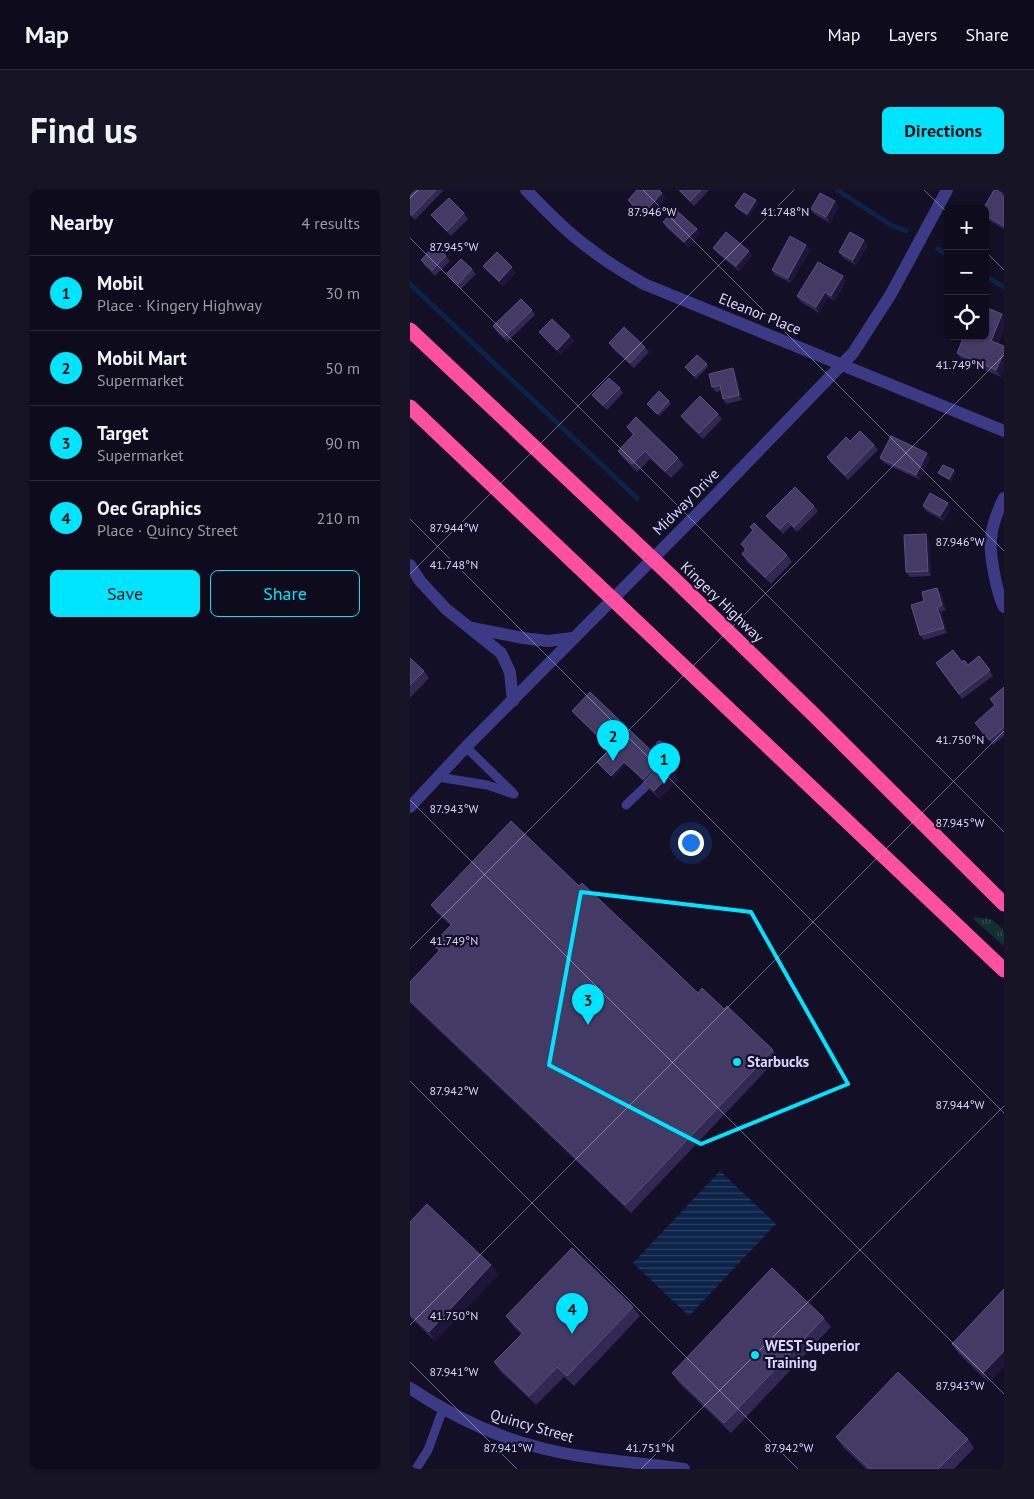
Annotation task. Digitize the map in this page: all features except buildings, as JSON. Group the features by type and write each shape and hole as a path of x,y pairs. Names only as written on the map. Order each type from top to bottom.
{"highway":[{"name":"Kingery Highway","path":"410,330 813,714 1004,904"},
{"path":"410,407 1004,970"}],"street":[{"name":"Eleanor Place","path":"526,190 587,248 631,276 679,299 1004,431"},
{"name":"Midway Drive","path":"410,807 466,747 612,598 652,560 853,353 891,294 947,190"},
{"path":"1004,498 990,540 994,569 1004,607"},
{"path":"410,565 420,581 446,609 501,653 510,672 513,701"},
{"path":"472,628 548,641 573,638"},
{"name":"Quincy Street","path":"410,1388 474,1426 542,1449 684,1469"}],"lane":[{"path":"626,805 674,759 660,745"},
{"path":"438,777 487,785 514,794 466,747"},
{"path":"416,1469 428,1450 443,1409"}],"highlighted area":[{"path":"581,892 751,912 848,1084 701,1144 549,1065"}],"green space":[{"path":"974,917 991,919 1004,930 1004,946 974,920"}],"water":[{"path":"720,1171 776,1224 689,1316 633,1263"}],"waterway":[{"path":"837,190 891,225 906,231"},
{"path":"938,249 944,253"},
{"path":"989,278 1004,287"},
{"path":"410,284 637,498"}],"place":[{"name":"Mobil Mart","path":"613,761"},
{"name":"Mobil","path":"664,784"},
{"name":"Target","path":"588,1025"},
{"name":"Starbucks","path":"737,1062"},
{"name":"Oec Graphics","path":"572,1334"},
{"name":"WEST Superior Training","path":"755,1355"}]}
